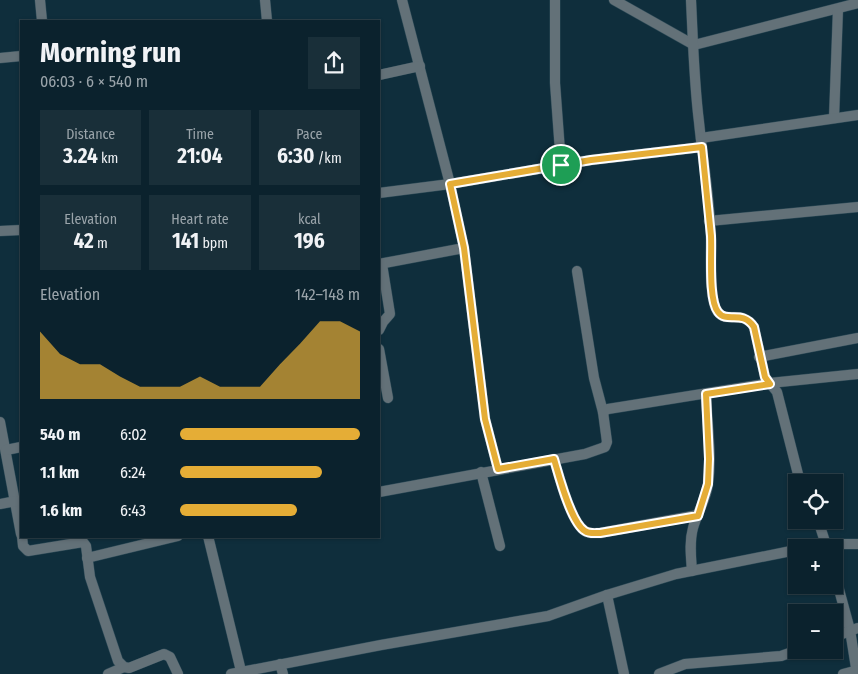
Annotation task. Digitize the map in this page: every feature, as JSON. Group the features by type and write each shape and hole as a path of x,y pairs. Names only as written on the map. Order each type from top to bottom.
{"street":[{"path":"40,0 42,20"},
{"path":"265,0 267,20"},
{"path":"402,0 450,184 464,248 485,419 498,469"},
{"path":"555,0 555,82 561,165"},
{"path":"614,0 694,45 858,3"},
{"path":"691,2 714,304 718,312 725,317 743,317 750,320 754,327 765,377 779,399 798,474"},
{"path":"834,118 838,9"},
{"path":"0,58 20,56"},
{"path":"380,74 420,66"},
{"path":"380,193 450,184 702,143 858,115"},
{"path":"709,221 858,207"},
{"path":"0,231 20,230"},
{"path":"380,327 382,322 390,314 381,264 464,248"},
{"path":"380,492 585,454 605,447 607,442 603,412 594,378 577,271"},
{"path":"759,356 858,338"},
{"path":"380,354 388,398"},
{"path":"603,412 608,409 770,384 858,374"},
{"path":"692,571 690,546 692,530 708,484 709,459 706,394"},
{"path":"0,422 18,504 20,525"},
{"path":"6,450 20,447"},
{"path":"554,459 572,513 578,526 586,533 600,533 698,516"},
{"path":"481,472 500,546"},
{"path":"0,504 18,504"},
{"path":"22,538 23,546 28,550 83,542 86,546 90,577 118,662 124,667"},
{"path":"87,558 170,538"},
{"path":"208,538 236,673 281,669 548,616 607,595 692,571 788,552"},
{"path":"843,545 858,544"},
{"path":"842,594 854,632 857,669 844,674"},
{"path":"607,595 624,674"},
{"path":"108,674 164,654 170,657 178,674"},
{"path":"659,674 685,664 781,656 788,654"}],"route":[{"path":"702,147 711,238 711,276 714,304 718,312 725,317 743,317 750,320 754,327 765,377 770,384 706,394 709,459 708,484 698,516 600,533 586,533 578,526 572,513 554,459 498,469 485,419 464,248 450,184 561,165 702,147"}]}
